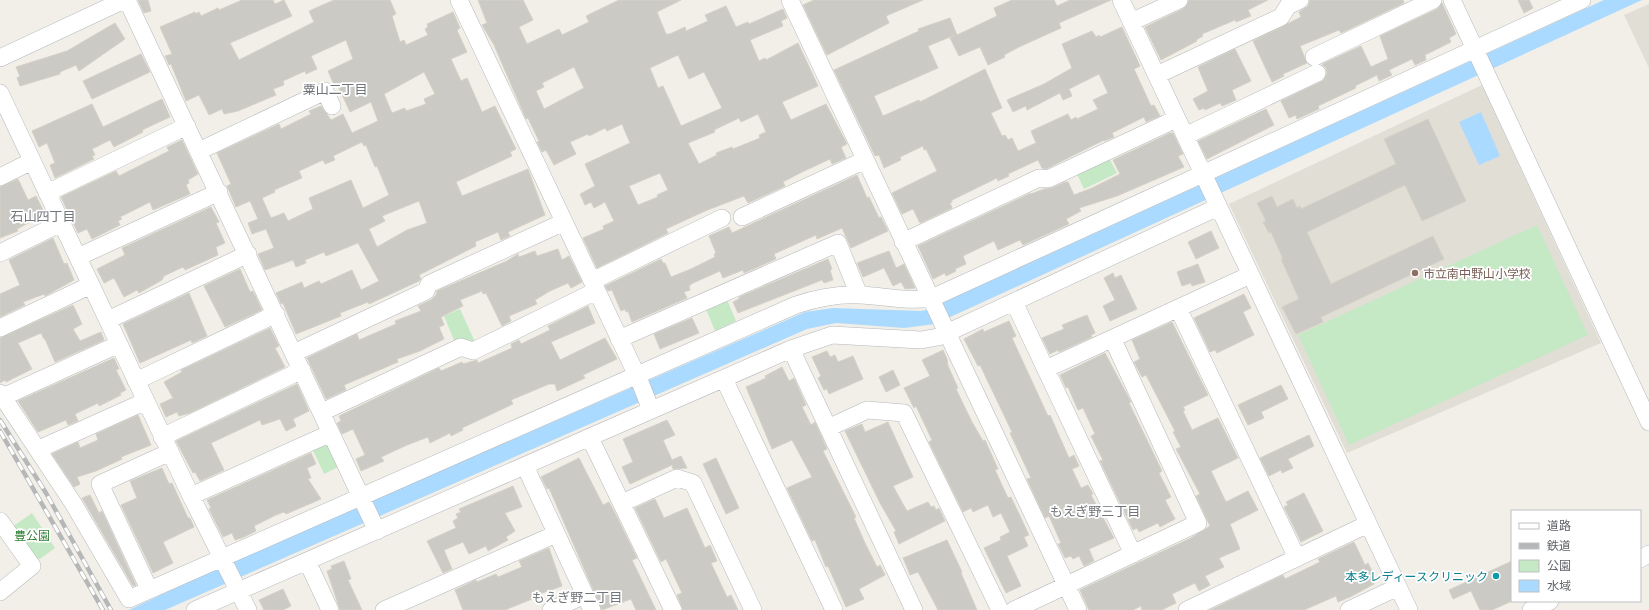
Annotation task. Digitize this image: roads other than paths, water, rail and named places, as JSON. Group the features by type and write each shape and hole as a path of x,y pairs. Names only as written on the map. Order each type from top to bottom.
{"street":[{"path":"0,58 124,0"},
{"path":"127,0 219,192 375,526"},
{"path":"459,0 638,378 649,406"},
{"path":"791,0 903,242 933,301 1078,610"},
{"path":"1121,0 1409,610"},
{"path":"1131,22 1179,0"},
{"path":"1157,74 1281,17 1288,6 1300,0"},
{"path":"1185,136 1433,0"},
{"path":"1452,0 1649,422"},
{"path":"119,344 1,396 39,450 73,503 123,593 129,600 148,589 222,561 363,500 638,378 796,305 825,298 859,295 933,301 1205,178 1476,52 1582,0"},
{"path":"199,151 325,92 332,106"},
{"path":"1,98 108,320 190,496 248,610"},
{"path":"903,242 1039,178 1048,179 1176,119"},
{"path":"47,194 187,126"},
{"path":"742,217 865,160"},
{"path":"0,177 32,161"},
{"path":"78,257 219,192"},
{"path":"195,610 236,587 308,561 375,526 525,466 590,438 649,406 724,379 791,349 832,335 921,340 938,337 945,328 1014,302 1216,203"},
{"path":"322,412 461,347 473,351 722,218"},
{"path":"294,353 426,291 429,284 564,222"},
{"path":"0,253 61,223"},
{"path":"619,339 838,242 859,295"},
{"path":"108,320 248,254"},
{"path":"1046,369 1113,340 1250,275"},
{"path":"0,328 91,285"},
{"path":"1014,302 1133,554"},
{"path":"1178,308 1297,558"},
{"path":"136,381 276,314"},
{"path":"1014,610 1198,523 1113,340"},
{"path":"791,349 914,610"},
{"path":"162,437 302,370"},
{"path":"724,379 834,610"},
{"path":"39,450 146,401"},
{"path":"828,428 867,410 904,413 1000,610"},
{"path":"190,496 331,433"},
{"path":"590,438 672,610"},
{"path":"148,589 100,484 170,452"},
{"path":"525,466 592,610"},
{"path":"622,503 677,478 693,483 753,610"},
{"path":"0,521 32,566 0,592"},
{"path":"1187,610 1368,524"},
{"path":"384,610 556,534"},
{"path":"308,561 330,610"},
{"path":"1348,610 1398,587"},
{"path":"550,610 585,595"},
{"path":"1531,610 1548,602"}],"water":[{"path":"1604,0 1642,0 935,324 904,328 836,323 807,329 165,610 129,610 218,568 805,312 833,308 927,310"},
{"path":"1481,112 1500,156 1479,165 1459,122"}],"railway":[{"path":"0,420 46,493 111,610"},
{"path":"0,431 103,610"}],"place":[{"name":"市立南中野山小学校","path":"1415,273"},
{"name":"本多レディースクリニック","path":"1496,576"}],"district":[{"name":"粟山二丁目","path":"335,89"},
{"name":"石山四丁目","path":"43,216"},
{"name":"もえぎ野三丁目","path":"1095,511"},
{"name":"もえぎ野二丁目","path":"577,597"}],"park label":[{"name":"豊公園","path":"32,535"}]}
